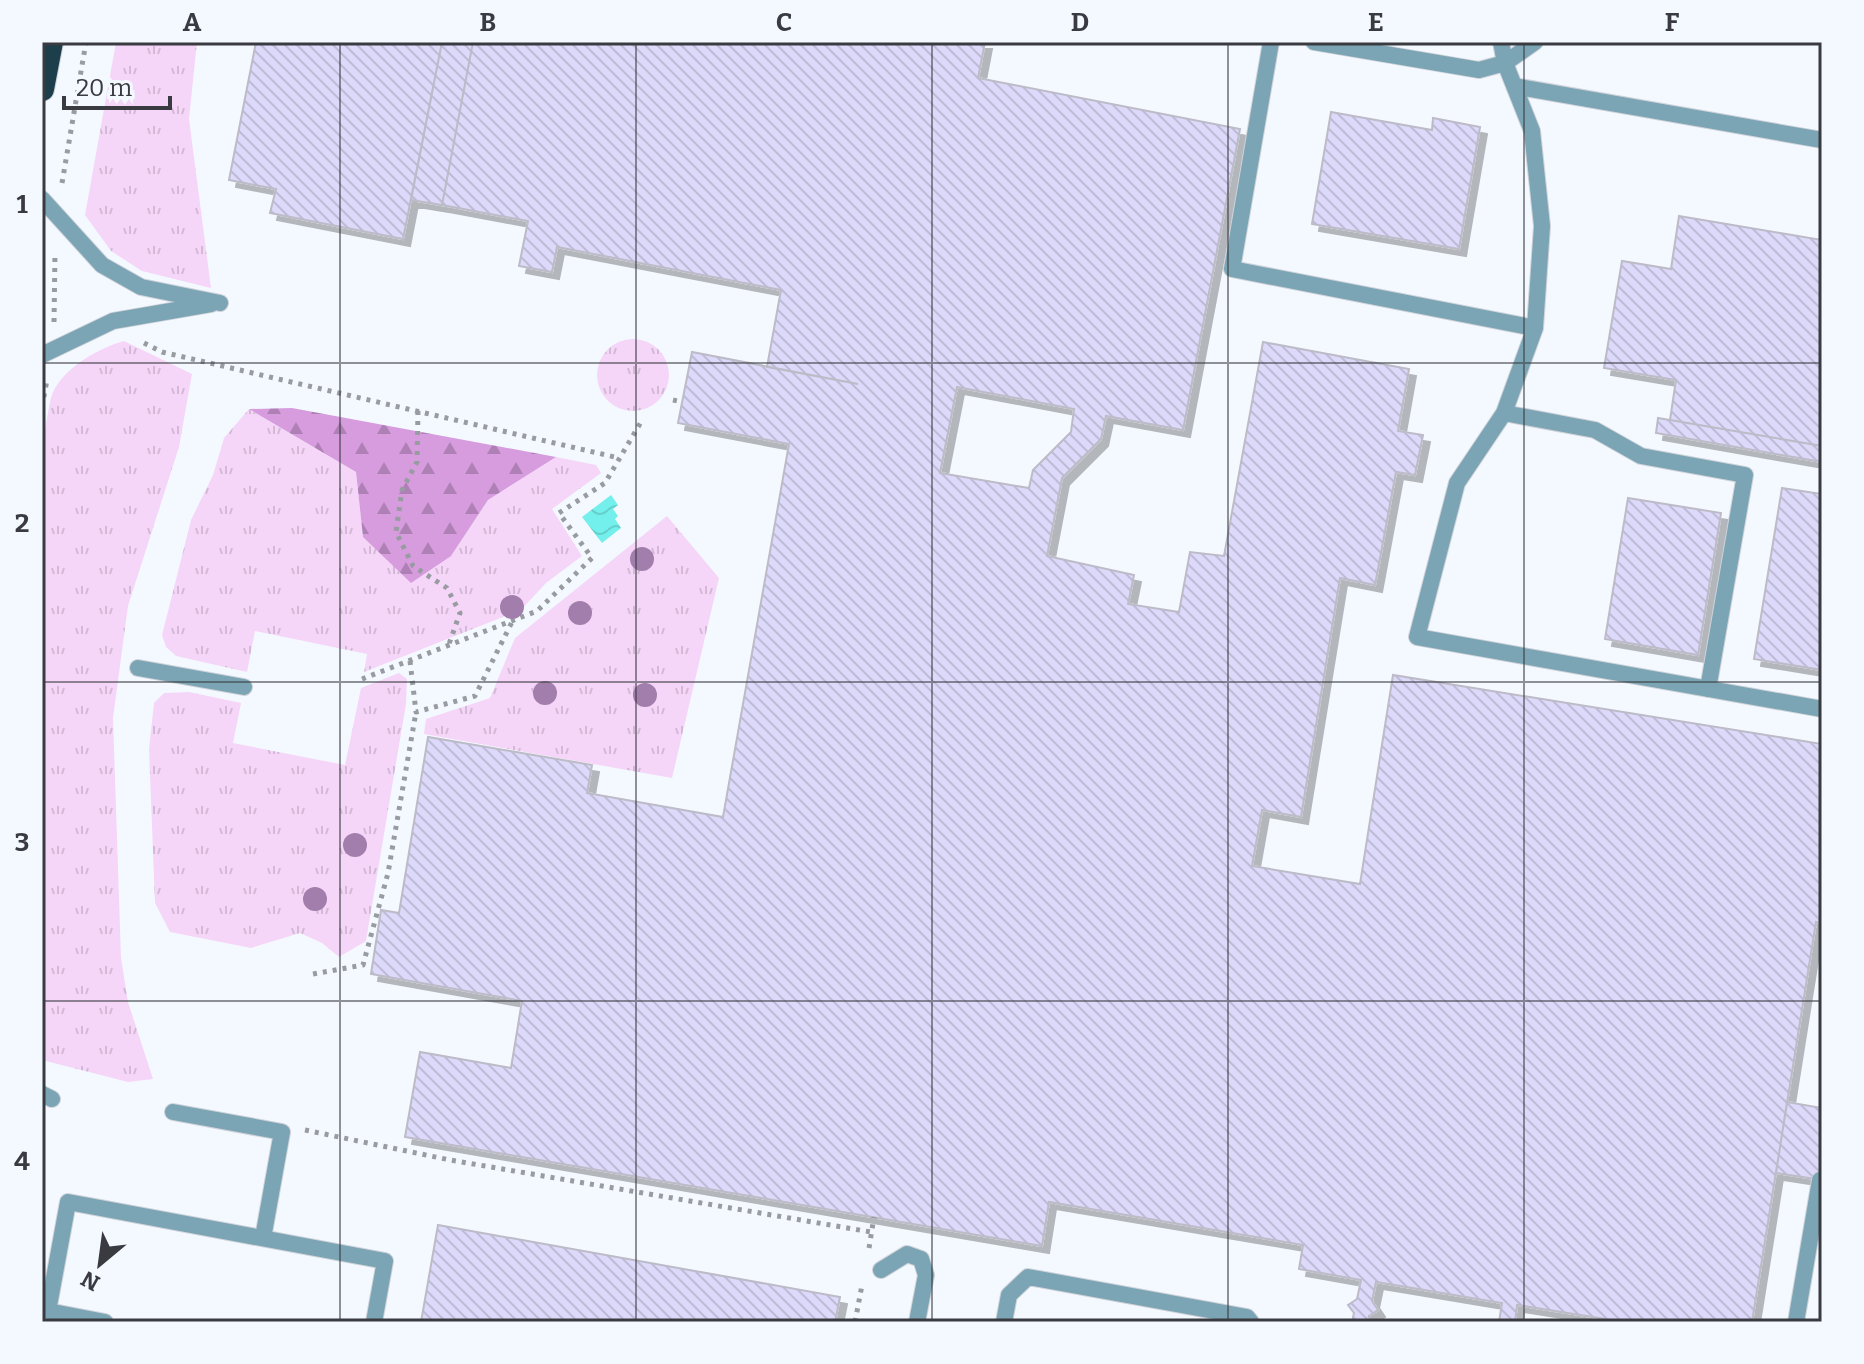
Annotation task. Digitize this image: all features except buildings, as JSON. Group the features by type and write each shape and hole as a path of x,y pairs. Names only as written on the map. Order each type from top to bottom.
{"highway":[{"path":"42,89 51,42"}],"lane":[{"path":"1271,42 1232,269 1535,328"},
{"path":"1314,42 1479,70 1505,63 1535,42"},
{"path":"1501,42 1505,63 1532,131 1542,226 1535,328 1504,413 1457,483 1417,637 1822,709"},
{"path":"1514,86 1822,140"},
{"path":"42,199 102,265 141,287 220,303 113,321 42,355"},
{"path":"1504,413 1595,430 1641,456 1745,475 1708,689"},
{"path":"138,668 244,687"},
{"path":"42,1094 52,1099 42,1102"},
{"path":"173,1112 282,1132 263,1238"},
{"path":"1796,1322 1820,1180"},
{"path":"105,1322 48,1311 68,1202 385,1261 374,1322"},
{"path":"881,1270 907,1254 921,1259 926,1275 917,1322"},
{"path":"1004,1322 1009,1295 1028,1277 1247,1317 1251,1322"}],"path":[{"path":"135,339 162,352 619,458"},
{"path":"45,388 55,378"},
{"path":"673,400 682,402"},
{"path":"418,411 417,462 402,490 396,532 413,566 447,588 460,613 449,645"},
{"path":"362,679 537,611 592,558 559,513 605,483 641,422"},
{"path":"416,712 475,696 513,620"},
{"path":"313,974 363,965 388,873 416,712 410,661"},
{"path":"299,1129 450,1160 871,1232"}],"green space":[{"path":"116,42 197,42 189,119 211,288 142,271 111,251 85,215"},
{"path":"633,339 653,345 663,355 669,375 663,395 653,405 633,411 613,405 603,395 597,375 603,355 613,345"},
{"path":"124,341 192,374 179,447 128,606 113,718 121,958 128,1002 153,1079 128,1082 42,1060 42,448 51,398 62,378 92,355"},
{"path":"292,408 556,457 488,500 451,556 411,583 363,537 356,472 249,409"},
{"path":"249,409 356,472 363,537 451,556 488,500 556,457 596,465 601,473 552,509 582,556 546,583 521,610 364,672 367,654 255,631 247,672 176,656 166,647 162,635 191,520 213,475 224,438"},
{"path":"667,516 719,578 672,778 424,734 426,719 490,698 515,638"},
{"path":"399,673 407,679 406,704 366,941 339,957 322,943 300,933 251,948 170,932 155,903 149,749 154,703 164,693 189,692 241,703 233,743 345,765 361,688"}],"water":[{"path":"611,495 618,505 613,509 621,528 602,543 582,517"}]}
